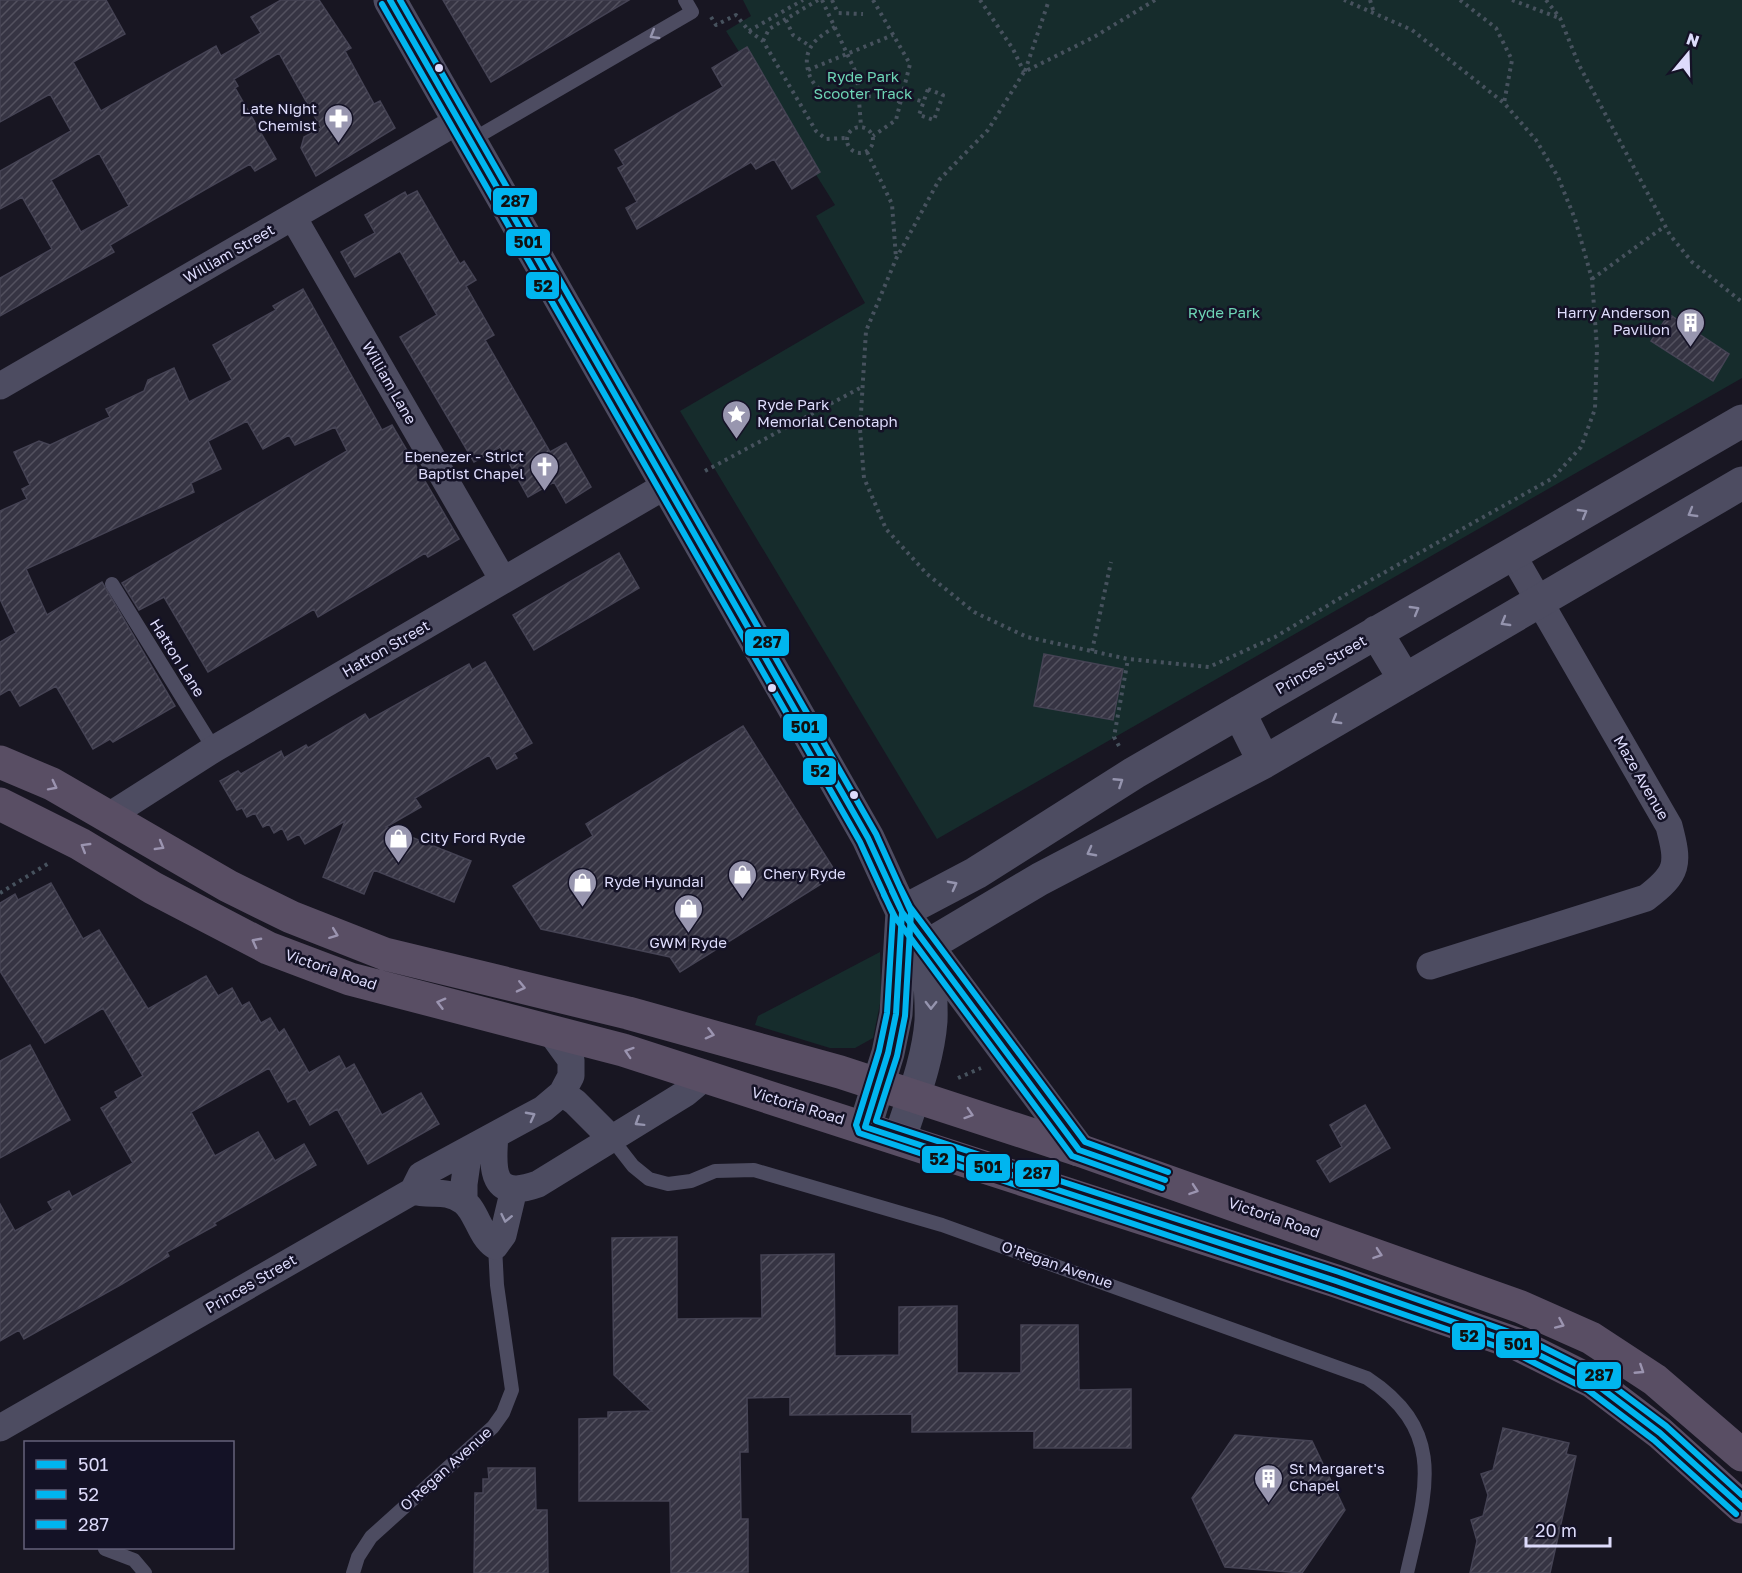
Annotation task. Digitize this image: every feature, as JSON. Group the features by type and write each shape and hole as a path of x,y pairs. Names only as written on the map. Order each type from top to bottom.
{"highway":[{"name":"Victoria Road","path":"0,762 52,784 228,886 291,917 384,954 764,1048 1079,1150 1400,1262 1521,1307 1591,1338 1655,1380 1742,1455"},
{"name":"Victoria Road","path":"0,804 80,844 153,888 268,948 350,979 623,1050 866,1126 1325,1277 1516,1344 1593,1382 1660,1432 1742,1507"}],"street":[{"path":"390,0 665,486 868,838 902,912 1079,1150"},
{"name":"William Street","path":"0,386 293,217 464,131"},
{"name":"William Lane","path":"293,217 503,580"},
{"name":"Princes Street","path":"902,912 976,873 1134,773 1742,421"},
{"path":"927,946 1040,879 1264,762 1742,483"},
{"name":"Hatton Street","path":"109,816 214,749 665,486"},
{"name":"Maze Avenue","path":"1430,966 1647,898 1667,882 1677,857 1669,826 1512,554"},
{"path":"1376,633 1405,680"},
{"path":"1239,712 1264,762"},
{"path":"866,1126 879,1085 896,1014 902,912"},
{"path":"900,1138 923,1065 931,1023 932,993 927,946"},
{"path":"550,1031 571,1059 571,1076 562,1093"},
{"path":"495,1135 493,1171 500,1183 514,1189 525,1189 538,1184 686,1094 705,1077"},
{"name":"Princes Street","path":"0,1428 413,1191 421,1175 543,1109 562,1093"},
{"name":"O'Regan Avenue","path":"562,1093 575,1102 612,1139"},
{"path":"469,1149 464,1201 484,1239 495,1246"},
{"name":"O'Regan Avenue","path":"495,1246 503,1235 514,1189"},
{"path":"413,1191 424,1194 442,1191 464,1201"}],"lane":[{"path":"464,131 688,6"},
{"name":"Hatton Lane","path":"112,584 214,749"},
{"name":"O'Regan Avenue","path":"612,1139 633,1166 649,1179 668,1184 691,1181 715,1172 754,1170 942,1225 1367,1378 1397,1402 1409,1417 1424,1453 1426,1491 1407,1573"},
{"name":"O'Regan Avenue","path":"353,1573 358,1557 371,1537 493,1427 506,1408 512,1390 497,1285 495,1246"},
{"path":"105,1549 134,1560 146,1573"}],"path":[{"path":"749,31 803,0"},
{"path":"763,41 769,29 820,0 857,75 861,126"},
{"path":"832,0 838,14 863,14"},
{"path":"873,0 910,64 896,120 873,136"},
{"path":"980,0 1013,50 1024,72"},
{"path":"1049,0 1024,72 988,130 939,180 896,259 866,331 860,387 860,429 864,478 886,530 927,574 974,612 1027,637 1128,659 1209,667 1275,637 1552,478 1581,447 1595,409 1597,348 1592,279 1575,219 1558,177 1536,140 1504,103 1412,30 1344,0"},
{"path":"1024,72 1094,37 1155,0"},
{"path":"1370,0 1374,13"},
{"path":"1460,0 1496,28 1512,60 1504,103"},
{"path":"1512,0 1560,18"},
{"path":"1546,0 1560,18 1579,65 1665,226 1692,262 1742,302"},
{"path":"688,6 704,6 716,25 736,15 749,31 763,41 816,130 826,139 846,138"},
{"path":"786,20 793,35 810,46"},
{"path":"835,27 810,46 807,58 808,70 814,84 824,93 836,97 877,96 902,102"},
{"path":"808,70 893,34"},
{"path":"928,89 943,95 934,120 919,115 924,102 928,89"},
{"path":"903,96 924,102"},
{"path":"861,126 869,129 873,136 873,145 867,152 857,153 849,148 846,138 849,131 861,126"},
{"path":"867,152 892,204 896,259"},
{"path":"1592,279 1665,226"},
{"path":"705,471 860,387"},
{"path":"1092,651 1111,562"},
{"path":"1120,748 1114,737 1128,659"},
{"path":"0,893 80,844"},
{"path":"956,1079 982,1068"}],"green space":[{"name":"Ryde Park","path":"743,0 1742,0 1742,378 937,839 680,411 865,303 816,216 835,205 726,31 751,16"},
{"path":"880,952 881,999 873,1038 855,1048 830,1048 755,1025 758,1016"}],"building":[{"path":"0,0 106,0 125,34 73,62 101,111 216,46 221,56 261,33 251,17 281,0 319,0 351,48 345,51 374,104 380,101 395,128 316,176 301,148 304,137 321,128 279,53 234,79 238,86 235,88 276,159 255,171 250,164 206,189 110,245 114,252 0,316 0,278 52,249 22,197 0,209 0,171 71,131 50,94 0,122","holes":["99,153 129,206 81,232 51,180"]},
{"path":"443,0 629,0 491,82"},
{"path":"747,47 820,172 792,189 774,159 756,169 751,162 637,229 626,208 637,202 618,168 624,165 615,150 723,87 712,68"},
{"path":"417,191 460,264 464,261 476,280 466,286 494,335 485,340 550,452 566,443 591,487 566,503 554,482 528,497 500,447 474,462 400,337 437,315 400,251 355,277 341,252 375,233 365,215 405,192 407,196"},
{"path":"303,289 382,430 392,425 459,539 428,557 425,553 318,617 314,609 208,672 164,597 139,610 122,583 347,451 335,427 295,445 289,435 263,449 247,421 208,441 221,469 191,483 194,492 26,569 47,615 102,582 175,706 113,742 110,739 93,749 56,686 20,706 10,689 0,695 0,642 16,633 0,599 0,511 27,499 22,489 30,485 14,452 39,441 50,445 110,417 106,409 144,391 148,380 174,368 189,402 232,380 213,345 276,310 273,306"},
{"name":"Harry Anderson Pavilion","path":"1669,314 1729,354 1713,381 1651,341"},
{"path":"619,553 639,588 534,650 513,615"},
{"path":"1044,654 1123,669 1113,720 1034,706"},
{"path":"485,662 532,743 514,753 517,758 497,769 489,755 415,798 421,807 386,827 471,861 454,902 374,870 364,894 323,877 345,821 305,844 299,834 288,840 282,828 274,833 269,824 263,827 255,813 247,817 242,808 237,810 220,781 238,771 241,774 281,751 284,758 306,745 308,748 365,714 369,720 469,664 472,670"},
{"path":"743,726 837,874 680,972 670,957 541,929 513,886 593,836 586,824"},
{"path":"51,883 83,939 99,930 148,1009 206,976 218,996 232,988 242,1006 249,1002 261,1023 270,1018 279,1033 284,1029 309,1073 339,1056 346,1069 354,1064 382,1115 421,1093 439,1124 368,1164 337,1109 310,1125 295,1098 288,1102 269,1068 191,1112 215,1156 258,1132 275,1161 304,1144 316,1165 167,1252 169,1256 24,1339 19,1330 0,1341 0,1204 15,1231 53,1210 48,1202 69,1191 72,1197 133,1163 101,1108 118,1098 115,1092 143,1076 103,1008 45,1043 0,971 0,903 15,894 18,900"},
{"path":"30,1045 70,1120 0,1158 0,1061"},
{"path":"1365,1105 1390,1148 1330,1182 1317,1161 1342,1147 1330,1125"},
{"path":"677,1237 677,1319 762,1318 761,1255 834,1254 835,1356 899,1355 899,1307 957,1306 957,1373 1021,1373 1021,1325 1078,1325 1079,1390 1131,1389 1131,1448 1034,1448 1034,1431 912,1432 912,1414 790,1415 790,1397 747,1398 748,1452 740,1452 741,1519 748,1519 748,1572 671,1573 670,1501 579,1501 579,1419 608,1418 608,1412 652,1411 614,1375 612,1238"},
{"path":"1503,1428 1569,1443 1566,1454 1576,1456 1550,1573 1470,1573 1477,1541 1471,1520 1483,1516 1488,1495 1481,1474 1493,1470"},
{"name":"St Margaret's Chapel","path":"1235,1435 1312,1441 1345,1510 1302,1573 1225,1567 1192,1498"},
{"path":"488,1468 535,1468 536,1510 547,1510 548,1573 474,1573 475,1493 483,1493 483,1479 489,1479"}],"transit line":[{"name":"501","path":"390,0 868,838 902,912 896,1014 888,1053 865,1127 1336,1281 1517,1344 1593,1382 1660,1433 1742,1507"},
{"name":"287","path":"400,0 876,834 911,912 905,1016 897,1056 876,1121 1339,1272 1521,1336 1598,1375 1666,1426 1742,1495"},
{"name":"52","path":"382,4 860,842 893,914 887,1013 879,1051 856,1125 859,1133 1513,1352 1588,1390 1654,1440 1736,1514"},
{"name":"287","path":"900,887 910,907 1085,1142 1168,1172"},
{"name":"501","path":"892,891 902,912 1079,1150 1165,1180"},
{"name":"52","path":"884,895 895,917 1072,1156 1162,1188"}],"place":[{"name":"Late Night Chemist","path":"338,144"},
{"name":"Harry Anderson Pavilion","path":"1691,348"},
{"name":"Ryde Park Memorial Cenotaph","path":"736,440"},
{"name":"Ebenezer - Strict Baptist Chapel","path":"545,492"},
{"name":"City Ford Ryde","path":"399,864"},
{"name":"Chery Ryde","path":"742,900"},
{"name":"Ryde Hyundai","path":"583,908"},
{"name":"GWM Ryde","path":"688,934"},
{"name":"St Margaret's Chapel","path":"1268,1504"}],"park label":[{"name":"Ryde Park Scooter Track","path":"863,86"}]}
